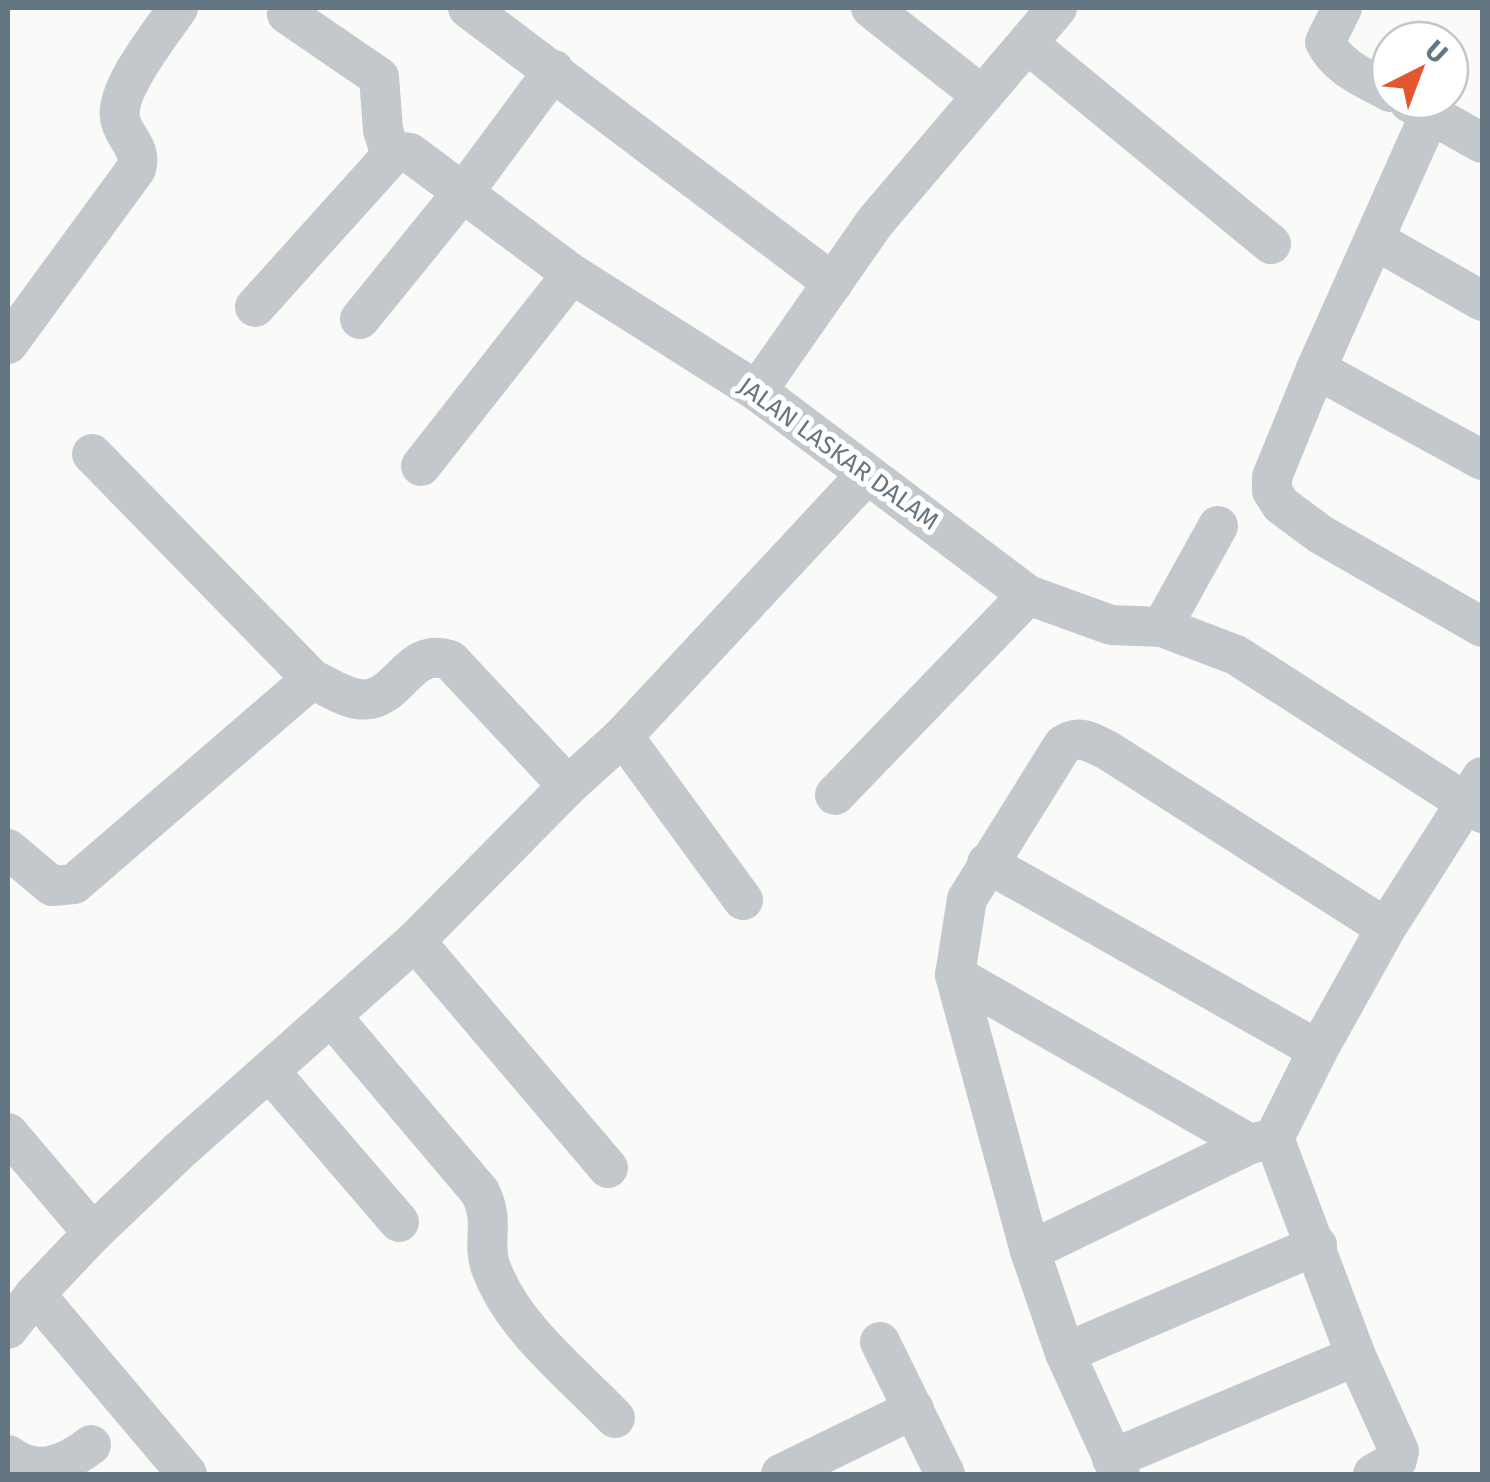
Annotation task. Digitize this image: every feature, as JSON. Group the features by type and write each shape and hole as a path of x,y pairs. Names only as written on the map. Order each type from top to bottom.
{"street":[{"path":"8,344 136,169 139,156 120,119 121,103 128,83 178,8"},
{"path":"468,8 833,283"},
{"path":"871,8 980,94"},
{"path":"757,392 876,222 980,94 1057,8"},
{"path":"1342,8 1325,42 1344,67 1370,81"},
{"path":"255,307 392,156 382,130 379,77 287,14"},
{"path":"1028,44 1271,244"},
{"path":"360,319 554,70"},
{"path":"1414,120 1375,240 1316,369 1272,477 1272,491 1281,505 1320,534 1482,626"},
{"path":"1441,120 1482,143"},
{"name":"JALAN LASKAR DALAM","path":"392,156 410,153 572,274 757,392 1028,595 1112,625 1162,627 1236,655 1477,798"},
{"path":"1375,240 1482,300"},
{"path":"421,466 572,274"},
{"path":"1316,369 1482,460"},
{"path":"92,454 312,679 354,698 374,698 425,659 437,656 450,660 568,786"},
{"path":"8,1329 93,1233 414,940 623,736 867,474"},
{"path":"1162,627 1218,526"},
{"path":"835,795 1028,595"},
{"path":"14,868 52,886 74,884 312,679"},
{"path":"623,736 744,900"},
{"path":"1356,1356 1116,1467 1065,1353 1030,1251 955,974 966,898 1063,746 1073,739 1083,739 1106,750 1386,928"},
{"path":"1030,1251 1262,1141 1386,928 1477,798"},
{"path":"987,863 1318,1050"},
{"path":"414,940 608,1168"},
{"path":"955,974 1262,1141 1317,1245 1356,1356 1400,1451 1397,1460 1373,1474"},
{"path":"332,1016 480,1192 489,1208 490,1266 516,1315 615,1418"},
{"path":"270,1072 399,1222"},
{"path":"8,1133 93,1233"},
{"path":"1065,1353 1317,1245"},
{"path":"35,1294 187,1474"},
{"path":"880,1342 944,1474"},
{"path":"781,1474 914,1409"},
{"path":"8,1455 20,1464 46,1467 71,1461 91,1445"}]}
